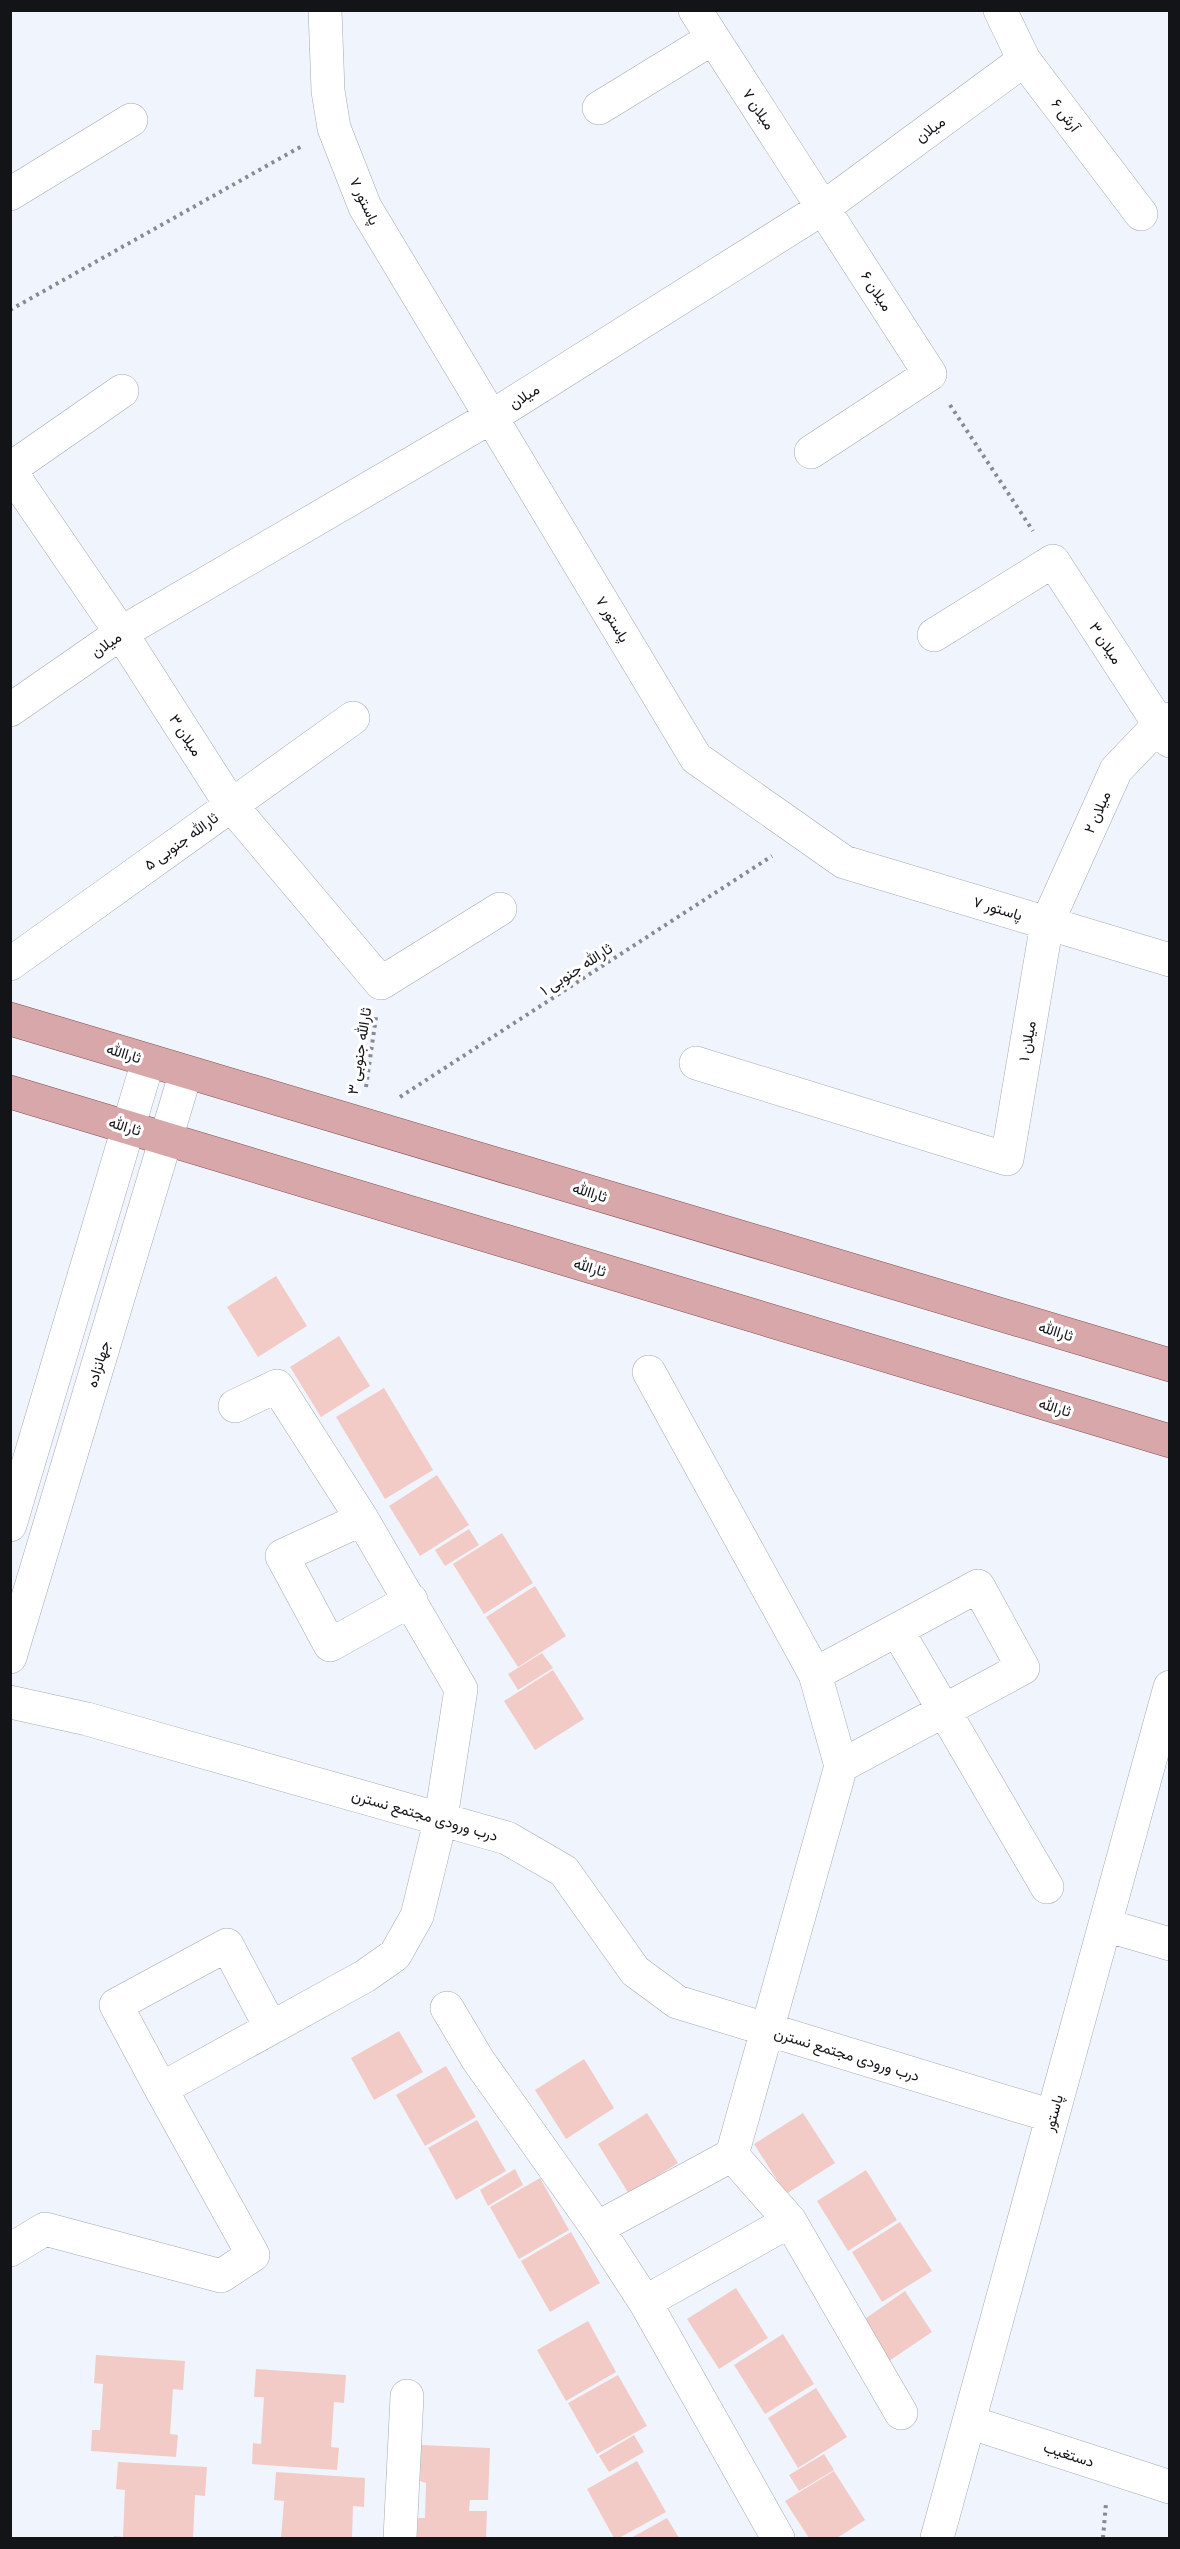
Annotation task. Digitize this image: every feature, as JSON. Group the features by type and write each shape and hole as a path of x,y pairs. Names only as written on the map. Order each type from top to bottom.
{"main road":[{"name":"ثاراالله","path":"10,1019 1170,1365"},
{"name":"ثارالله","path":"10,1092 1170,1441"}],"street":[{"name":"پاستور ۷","path":"325,10 328,91 334,128 365,207 696,758 844,862 1170,960"},
{"name":"میلان ۷","path":"695,10 823,208"},
{"name":"آرش ۶","path":"1000,10 1024,60 1141,214"},
{"path":"599,108 712,38"},
{"name":"میلان","path":"10,710 121,633 492,417 823,208 1024,60"},
{"path":"10,194 131,120"},
{"name":"میلان ۶","path":"823,208 930,374"},
{"path":"811,452 930,374"},
{"path":"10,470 122,392"},
{"name":"میلان ۳","path":"10,470 121,633 231,805 381,983"},
{"path":"934,635 1053,561"},
{"name":"میلان ۳","path":"1053,561 1166,729"},
{"name":"ثارالله جنوبی ۵","path":"10,964 353,718"},
{"name":"میلان ۲","path":"1047,923 1116,770 1166,729"},
{"path":"381,983 500,909"},
{"name":"میلان ۱","path":"696,1063 1007,1159 1047,923"},
{"path":"10,1525 130,1128 148,1061"},
{"name":"جهانزاده","path":"12,1649 186,1072"},
{"path":"109,1195 123,1194 134,1197 145,1205"},
{"path":"597,2228 732,2155 841,1766 815,1674 649,1372"},
{"path":"160,2089 365,1976 395,1955 417,1916 441,1818 461,1689 363,1519 277,1386 235,1406"},
{"path":"363,1519 282,1556 330,1645 411,1600"},
{"path":"815,1674 978,1586 1023,1668 841,1766"},
{"path":"897,1630 1047,1887"},
{"name":"پاستور","path":"937,2538 1170,1687"},
{"name":"درب ورودی مجتمع نسترن","path":"10,1702 87,1719 507,1838 564,1871 635,1971 677,2002 1052,2116"},
{"path":"1105,1925 1170,1944"},
{"path":"10,2250 45,2229 221,2276 253,2255 116,2005 227,1945 271,2028"},
{"path":"447,2008 478,2060 597,2228 645,2302 778,2538"},
{"path":"732,2155 790,2221 901,2413"},
{"path":"645,2302 790,2221"},
{"path":"400,2538 407,2397"},
{"name":"دستغیب","path":"969,2422 1170,2487"}],"path":[{"path":"10,310 334,128"},
{"path":"930,374 1053,561"},
{"name":"ثارالله جنوبی ۱","path":"360,1123 805,835"},
{"name":"ثارالله جنوبی ۳","path":"360,1123 381,983"}],"building":[{"path":"276,1276 307,1326 258,1357 227,1307"},
{"path":"339,1336 370,1386 321,1417 290,1367"},
{"path":"384,1388 433,1470 385,1499 336,1417"},
{"path":"437,1475 469,1525 420,1556 389,1506"},
{"path":"469,1529 479,1545 445,1566 435,1550"},
{"path":"502,1533 533,1583 484,1614 453,1564"},
{"path":"535,1586 566,1636 518,1667 486,1617"},
{"path":"542,1653 553,1668 518,1690 508,1674"},
{"path":"553,1670 584,1719 535,1750 504,1701"},
{"path":"399,2031 423,2072 374,2100 351,2058"},
{"path":"584,2059 614,2108 566,2139 535,2090"},
{"path":"446,2066 476,2117 425,2146 396,2095"},
{"path":"647,2113 678,2163 629,2194 598,2144"},
{"path":"803,2113 835,2163 786,2194 754,2144"},
{"path":"477,2120 506,2171 456,2200 428,2148"},
{"path":"515,2169 523,2185 488,2206 480,2190"},
{"path":"866,2170 897,2220 848,2251 817,2201"},
{"path":"540,2178 569,2230 519,2259 490,2207"},
{"path":"900,2222 932,2271 882,2302 852,2252"},
{"path":"571,2232 600,2283 550,2312 521,2261"},
{"path":"736,2288 768,2338 719,2369 687,2319"},
{"path":"905,2291 932,2332 886,2363 859,2323"},
{"path":"588,2321 616,2372 566,2401 537,2350"},
{"path":"783,2334 814,2384 765,2414 734,2365"},
{"path":"96,2355 185,2361 183,2390 173,2389 170,2434 178,2435 176,2457 91,2451 92,2430 100,2430 103,2384 94,2383"},
{"path":"256,2369 346,2375 344,2403 334,2402 331,2447 339,2448 337,2470 252,2464 253,2443 261,2444 264,2397 254,2397"},
{"path":"618,2375 647,2426 597,2454 568,2403"},
{"path":"816,2388 847,2437 798,2468 768,2418"},
{"path":"634,2435 644,2452 609,2472 599,2456"},
{"path":"421,2445 490,2448 488,2500 470,2500 469,2511 487,2511 486,2538 417,2538 418,2518 425,2518 426,2483 420,2481"},
{"path":"824,2454 834,2470 799,2491 789,2475"},
{"path":"637,2461 666,2512 619,2538 614,2538 587,2489"},
{"path":"118,2462 207,2467 205,2496 195,2495 193,2538 114,2538 114,2536 123,2537 125,2490 116,2489"},
{"path":"834,2471 865,2520 837,2538 809,2538 785,2501"},
{"path":"276,2472 365,2478 364,2507 353,2506 352,2538 281,2538 284,2501 274,2500"},
{"path":"667,2518 679,2538 631,2538"}]}
